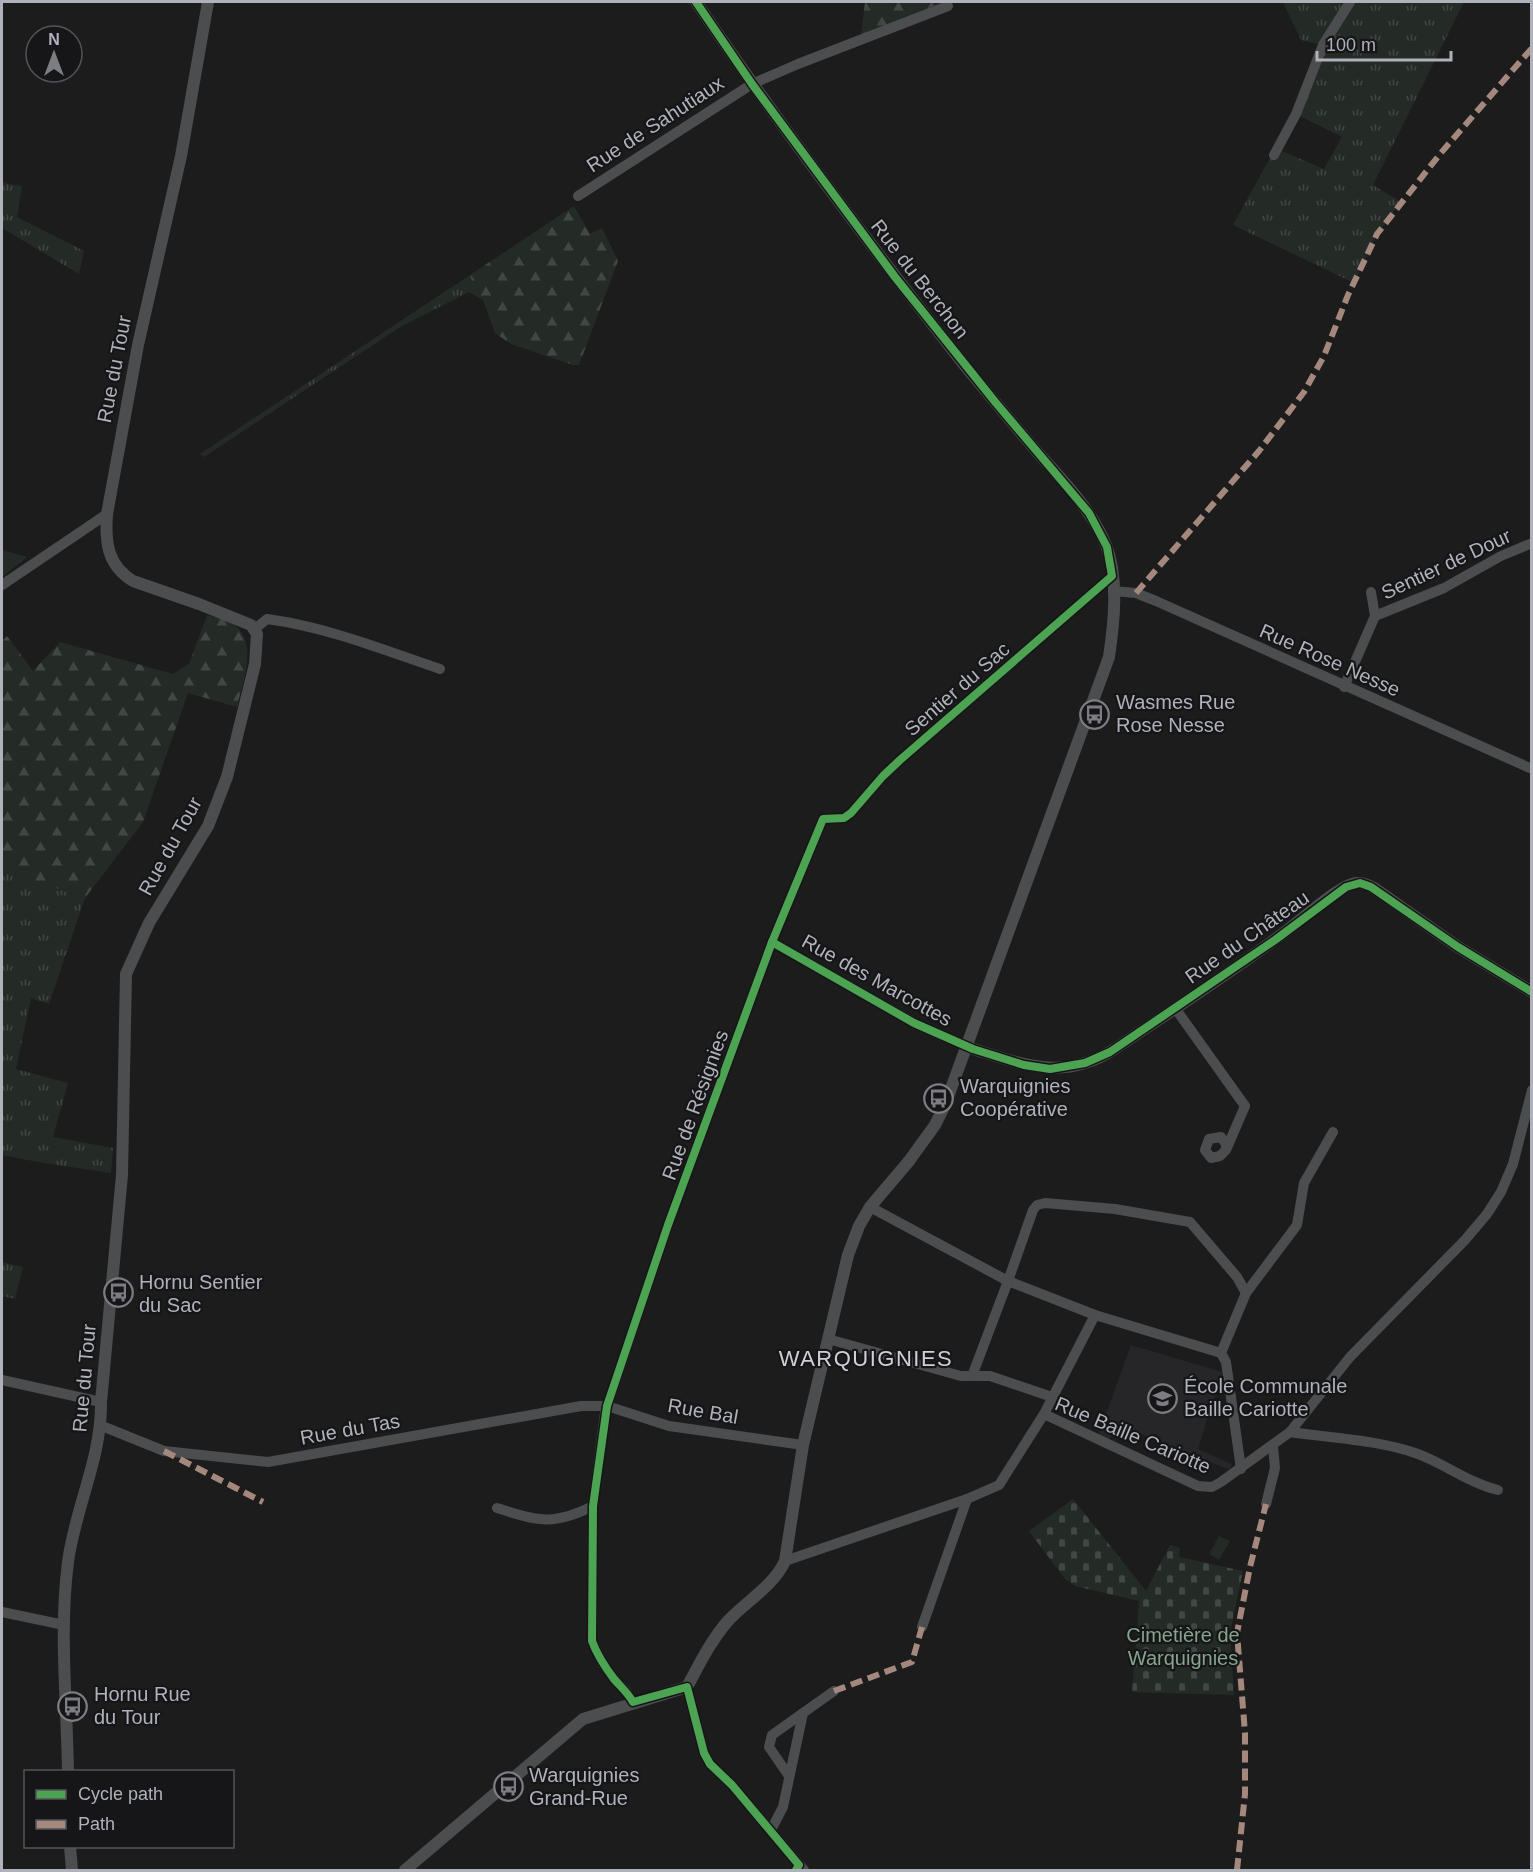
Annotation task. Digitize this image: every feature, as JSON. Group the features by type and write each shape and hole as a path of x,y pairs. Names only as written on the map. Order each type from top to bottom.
{"street":[{"name":"Rue du Tour","path":"68,1770 64,1625 68,1561 102,1426 101,1402 122,1175 126,974 149,923 208,826 228,777 255,664 258,640 255,629 235,618 141,585 124,576 111,560 106,532 107,514 138,345 181,156 208,2"},
{"name":"Rue du Berchon","path":"696,2 752,84 895,277 996,403 1089,513 1107,548 1113,591"},
{"path":"1274,155 1296,114 1323,45 1350,2"},
{"path":"752,84 948,6"},
{"name":"Rue de Sahutiaux","path":"578,196 752,84"},
{"path":"2,585 107,514"},
{"name":"Sentier de Dour","path":"1375,616 1444,588 1474,573 1500,556 1532,543"},
{"name":"Sentier du Sac","path":"823,819 843,818 851,813 900,760 1112,576"},
{"name":"Rue Rose Nesse","path":"1113,591 1136,593 1532,769"},
{"name":"Rue des Marcottes","path":"772,942 922,1028 967,1046 1109,657 1113,632 1113,591"},
{"name":"Sentier de Dour","path":"1344,687 1375,616 1371,592"},
{"path":"255,629 267,619 310,627 440,669"},
{"name":"Rue de Résignies","path":"593,1506 606,1409 668,1226 772,942 823,819"},
{"name":"Rue du Château","path":"967,1046 1034,1067 1057,1069 1093,1060 1110,1052 1276,939 1335,894 1349,885 1360,883 1374,888 1458,947 1532,992"},
{"path":"1175,1008 1245,1106 1226,1150"},
{"path":"800,1869 771,1830 732,1785 710,1764 704,1754 687,1687 704,1654 726,1623 771,1583 785,1561 803,1445 848,1255 859,1226 870,1206 909,1161 935,1125 967,1046"},
{"name":"Rue Baille Cariotte","path":"785,1561 967,1499 999,1485 1044,1414 1198,1486 1212,1487 1241,1469 1290,1432 1350,1357 1465,1240 1487,1214 1501,1192 1514,1164 1532,1090"},
{"path":"1221,1353 1246,1293 1297,1225 1304,1182 1333,1132"},
{"path":"972,1376 1033,1210 1037,1205 1045,1203 1115,1209 1190,1222 1237,1277 1246,1293"},
{"path":"870,1206 1008,1281 1095,1315 1221,1353 1226,1362 1241,1469"},
{"path":"1044,1414 1095,1315"},
{"path":"828,1339 962,1376 990,1376 1052,1397"},
{"path":"2,1380 101,1402"},
{"name":"Rue du Tas","path":"102,1426 164,1451 268,1462 581,1406 606,1409"},
{"name":"Rue Bal","path":"606,1409 669,1426 803,1445"},
{"path":"1290,1432 1415,1453 1483,1487 1498,1491"},
{"path":"1266,1504 1275,1468 1273,1446"},
{"path":"922,1627 967,1499"},
{"path":"497,1508 543,1520 572,1517 593,1506 592,1641 603,1664 633,1702"},
{"path":"2,1612 64,1625"},
{"path":"405,1870 583,1719 687,1687"},
{"path":"789,1776 769,1747 772,1735 834,1691"},
{"path":"771,1830 783,1807 803,1713"},
{"path":"70,1848 72,1870"}],"shaded area":[{"name":"École Communale Baille Cariotte","path":"1131,1345 1222,1372 1198,1449 1232,1464 1230,1470 1116,1424 1109,1440 1098,1436"}],"green space":[{"path":"865,2 944,2 861,35"},
{"path":"1283,2 1464,2 1373,185 1401,202 1377,234 1354,283 1233,225 1277,149 1324,169 1342,137 1296,114 1323,45 1301,40"},
{"path":"2,181 22,186 17,217 84,251 79,274 2,228"},
{"path":"574,206 590,234 602,228 618,261 579,365 511,344 495,333 483,300 469,292 473,273"},
{"path":"473,273 469,292 400,327 204,457 200,454"},
{"path":"2,550 27,557 2,577"},
{"path":"207,615 231,623 244,636 247,646 245,677 237,707 188,693 143,822 85,898 2,870 2,641 7,636 33,671 60,642 173,674 189,664"},
{"path":"2,870 85,898 49,1004 31,998 16,1069 68,1083 53,1137 113,1148 111,1173 2,1155"},
{"path":"2,1262 23,1267 15,1299 2,1296"},
{"name":"Cimetière de Warquignies","path":"1073,1499 1146,1591 1170,1545 1180,1548 1179,1557 1243,1571 1230,1633 1234,1695 1132,1692 1139,1601 1075,1586 1065,1579 1029,1531"},
{"path":"1219,1536 1230,1541 1219,1560 1209,1554"}],"marked path":[{"path":"1136,593 1259,451 1304,392 1324,356 1348,295 1377,234 1440,154 1532,48"},
{"path":"164,1451 263,1502"},
{"path":"1237,1870 1245,1794 1245,1733 1237,1633 1266,1504"},
{"path":"834,1691 912,1662 922,1627"}],"cycle path":[{"path":"696,2 752,84 895,277 996,403 1089,513 1107,547 1112,576 900,760 851,813 844,818 823,819 772,942 668,1225 607,1406 593,1506 592,1641 594,1646 607,1670 633,1702 687,1687 704,1753 710,1764 732,1785 799,1865 796,1870"},
{"path":"772,942 914,1023 973,1049 1024,1065 1050,1069 1085,1063 1110,1052 1275,940 1346,887 1360,883 1371,887 1458,947 1532,992"}],"place":[{"name":"Wasmes Rue Rose Nesse","path":"1095,714"},
{"name":"Warquignies Coopérative","path":"939,1098"},
{"name":"Hornu Sentier du Sac","path":"118,1293"},
{"name":"École Communale Baille Cariotte","path":"1163,1398"},
{"name":"Hornu Rue du Tour","path":"73,1706"},
{"name":"Warquignies Grand-Rue","path":"508,1787"}],"district":[{"name":"WARQUIGNIES","path":"866,1358"}]}
